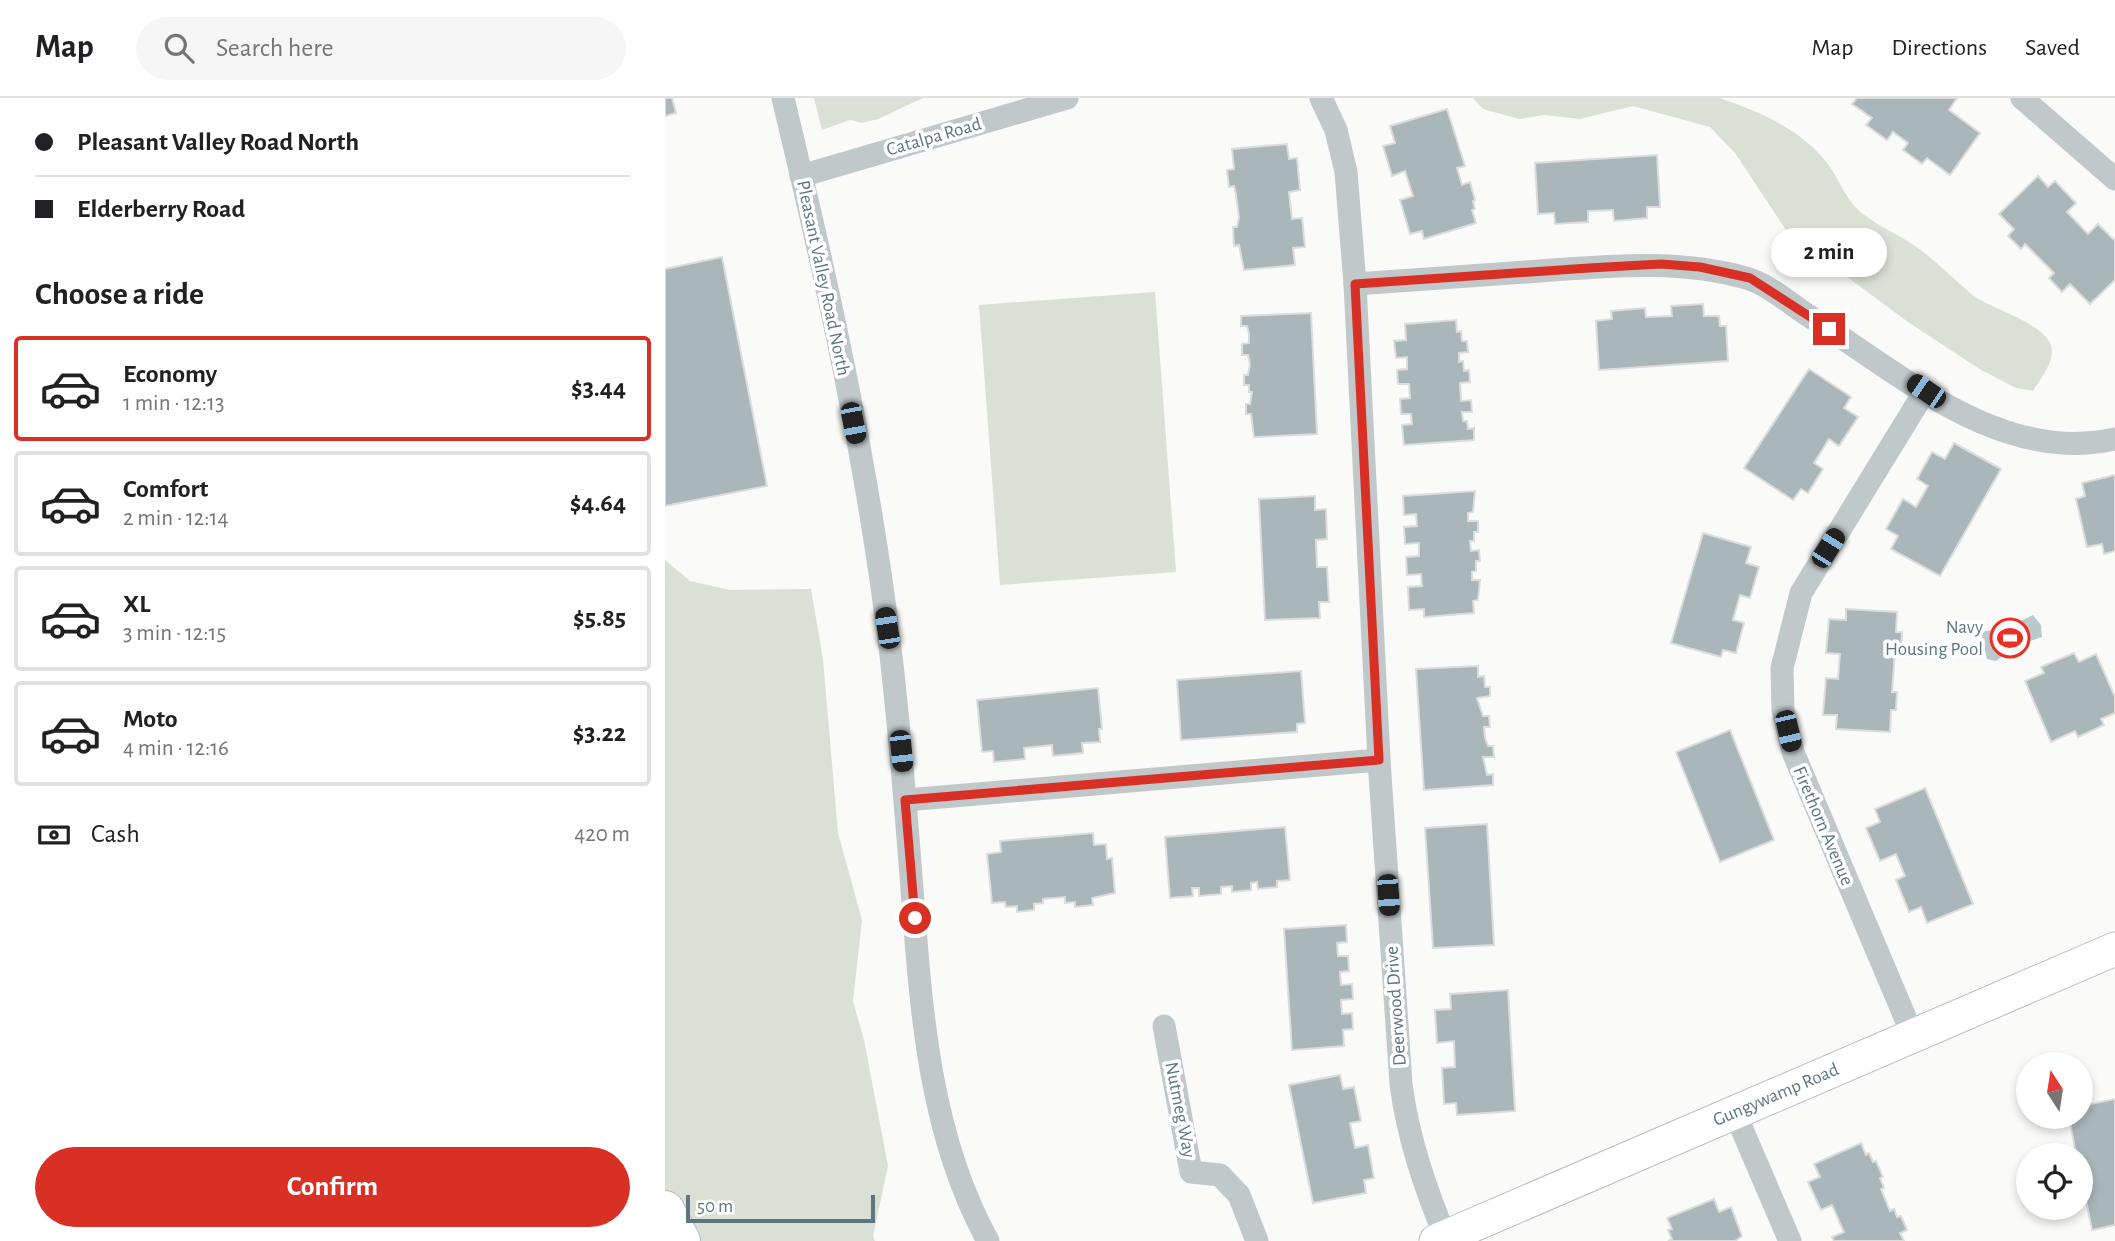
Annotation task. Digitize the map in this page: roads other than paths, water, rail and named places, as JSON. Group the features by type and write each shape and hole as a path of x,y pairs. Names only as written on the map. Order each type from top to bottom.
{"highway":[{"path":"665,1210 681,1241"}],"street":[{"name":"Pleasant Valley Road North","path":"783,98 863,474 891,654 916,942 931,1067 944,1137 969,1208 988,1241"},
{"name":"Catalpa Road","path":"801,176 1067,98"},
{"name":"Deerwood Drive","path":"1321,98 1336,130 1346,172 1355,284 1379,760 1406,1119 1443,1240"},
{"path":"2022,98 2115,179"},
{"path":"1355,284 1661,264 1700,267 1750,278 1976,422 2039,441 2096,443 2115,439"},
{"name":"Firethorn Avenue","path":"1913,1036 1793,752 1783,710 1782,668 1801,593 1926,391"},
{"path":"905,800 1379,760"},
{"name":"Gungywamp Road","path":"1443,1240 2115,949"},
{"name":"Nutmeg Way","path":"1164,1026 1191,1172 1220,1175 1230,1185 1239,1195 1257,1241"},
{"path":"1735,1113 1790,1241"}],"place":[{"name":"Navy Housing Pool","path":"2010,638"}]}
